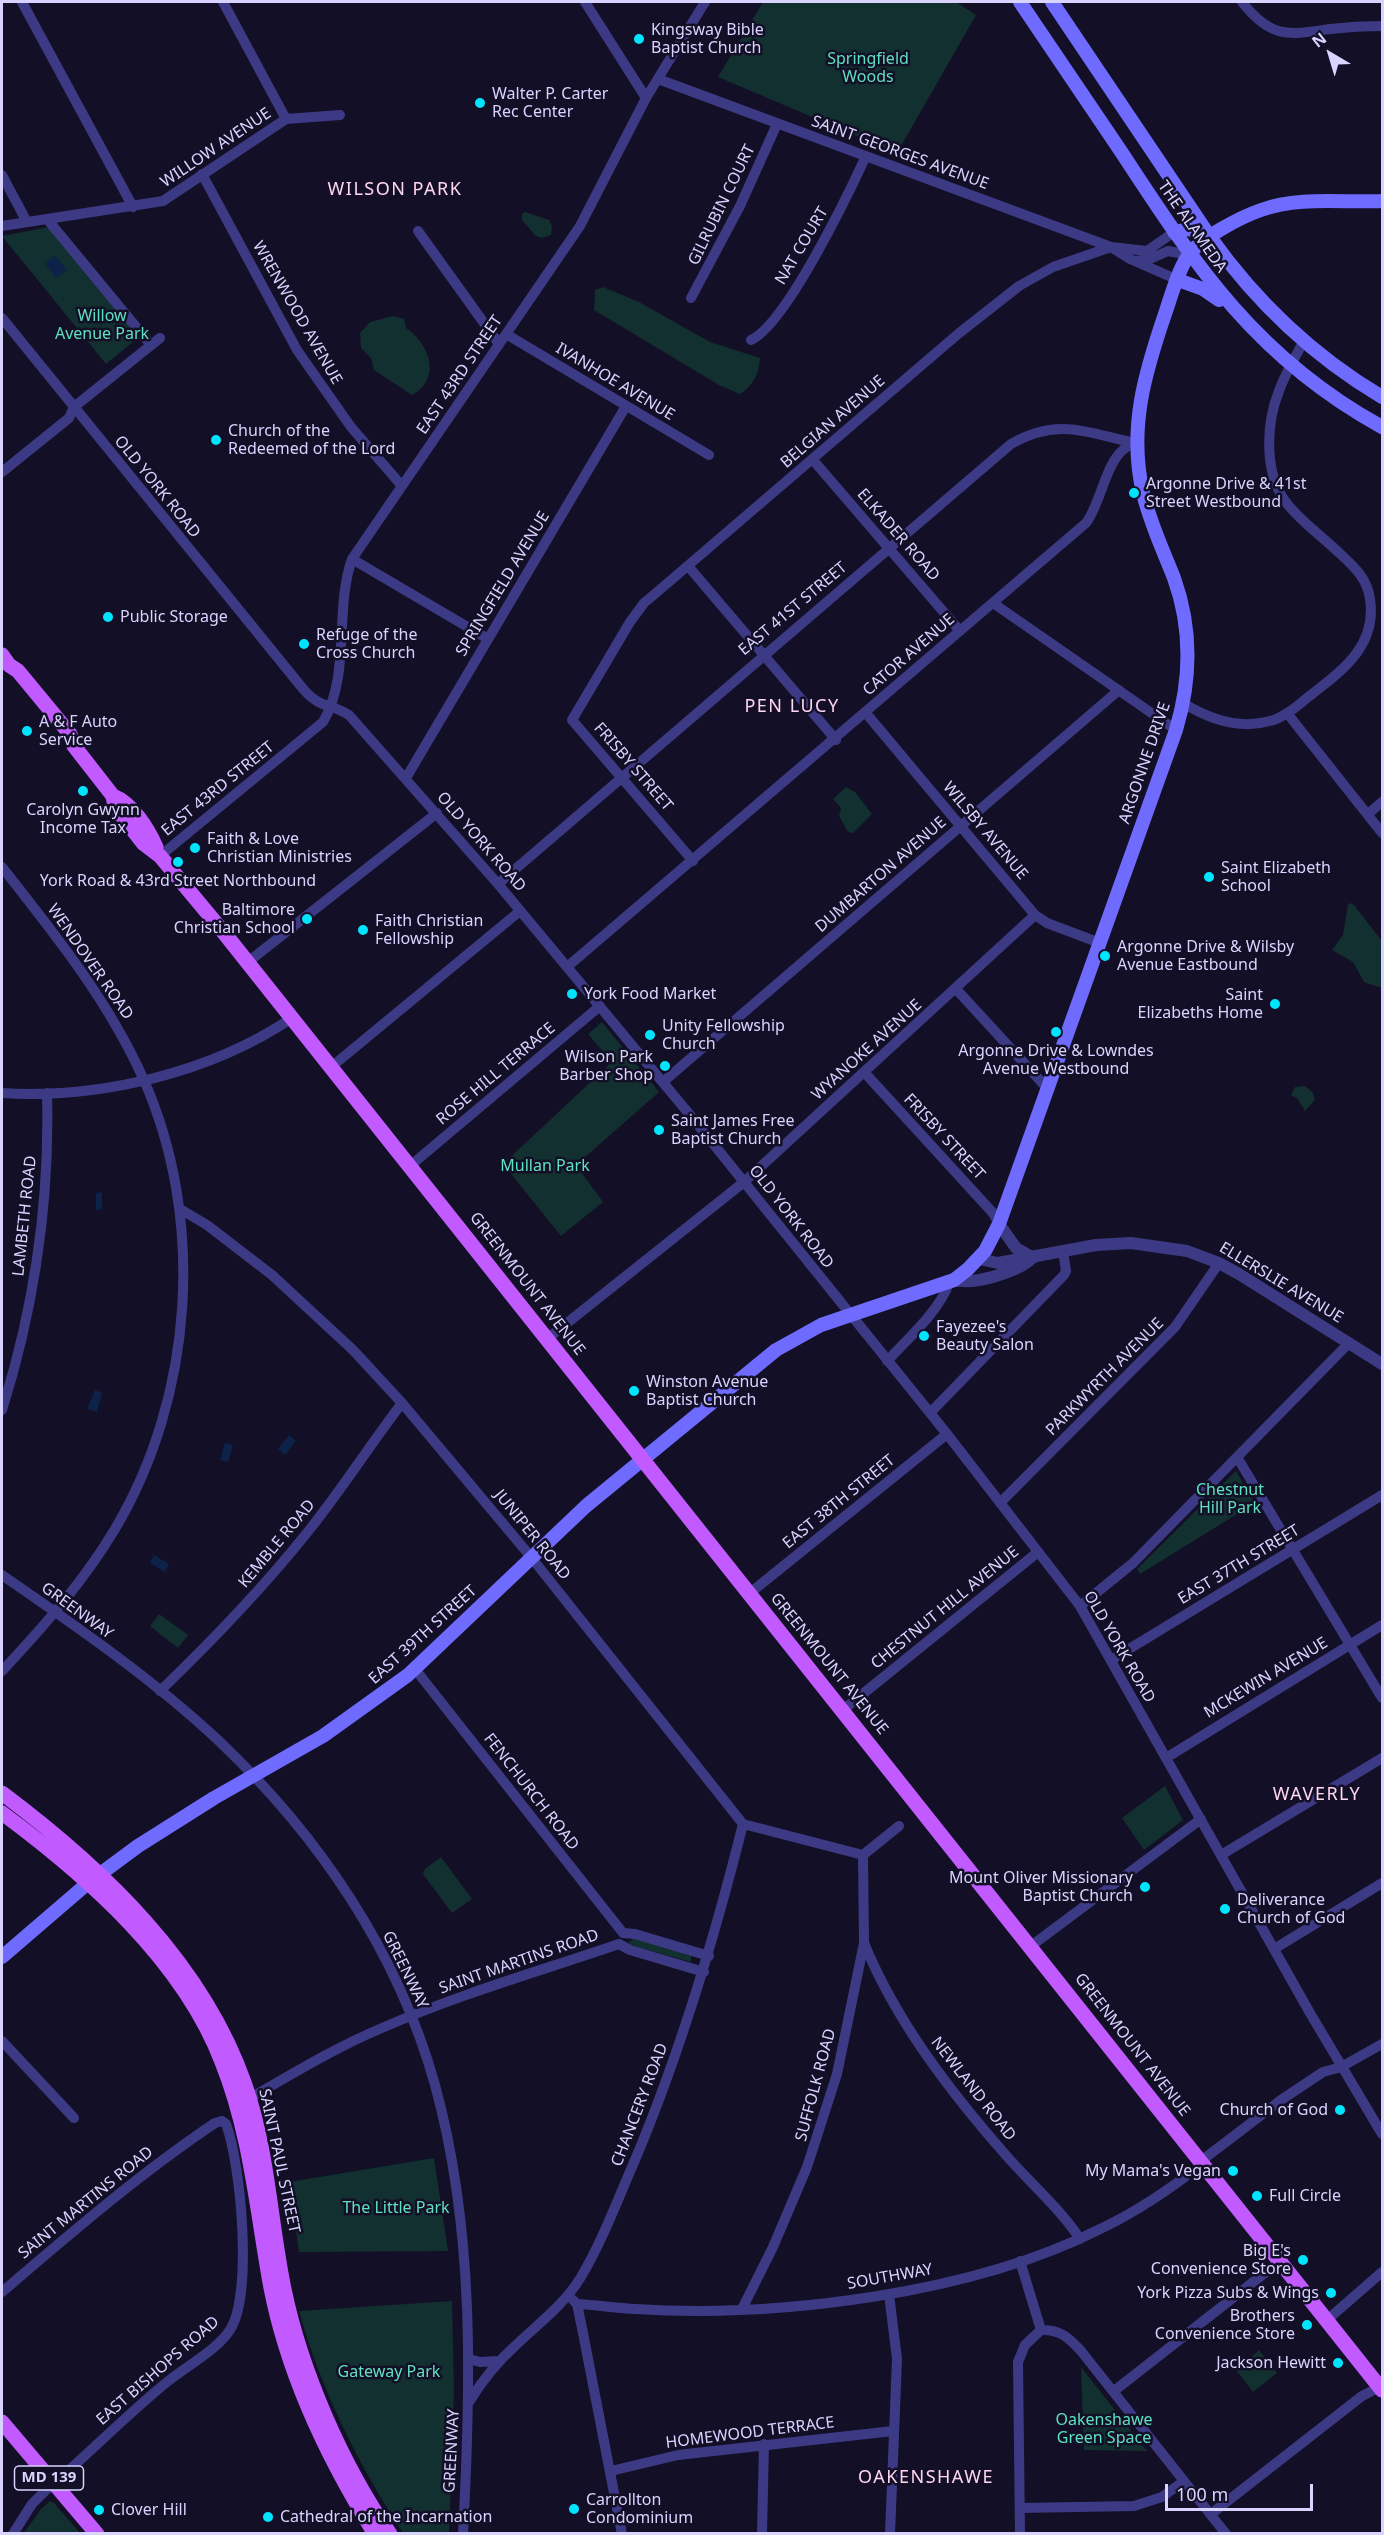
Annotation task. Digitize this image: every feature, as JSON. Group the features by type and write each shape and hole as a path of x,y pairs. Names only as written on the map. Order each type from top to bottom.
{"main road":[{"name":"THE ALAMEDA","path":"1020,2 1189,255 1234,310 1291,365 1344,404 1383,427"},
{"name":"THE ALAMEDA","path":"1052,2 1210,237 1263,302 1303,342 1351,378 1383,397"},
{"name":"ARGONNE DRIVE","path":"951,1281 979,1259 999,1224 1176,730 1183,703 1188,648 1184,613 1178,589 1147,508 1136,443 1141,398 1148,368 1178,280 1189,255 1210,237 1237,220 1277,205 1301,201 1383,201"},
{"path":"1174,232 1189,229 1210,237"},
{"path":"1178,280 1203,289 1234,310"},
{"name":"GREENMOUNT AVENUE","path":"5,660 18,671 70,734 74,746 113,796 124,800 151,836 160,856 248,962 1382,2388"},
{"path":"849,1316 951,1281"},
{"name":"EAST 39TH STREET","path":"2,1957 93,1879 159,1832 294,1754 354,1716 415,1669 531,1557 643,1459 782,1346 812,1329 849,1316"},
{"name":"SAINT PAUL STREET","path":"2,1793 56,1834 119,1914 177,1981 211,2037 243,2102 268,2181 284,2288 303,2357 342,2452 390,2534"},
{"name":"SAINT PAUL STREET","path":"2,1813 93,1879"},
{"name":"SAINT PAUL STREET","path":"243,2102 271,2288 289,2354 300,2386 335,2464 375,2534"},
{"name":"MD 139","path":"2,2422 98,2534"}],"street":[{"path":"22,2 133,207"},
{"path":"223,2 286,119"},
{"path":"585,2 646,98"},
{"name":"EAST 43RD STREET","path":"160,856 323,722 332,708 346,584 352,559 580,226 646,98 705,2"},
{"path":"1242,2 1260,22 1282,32 1296,34 1383,26"},
{"name":"SAINT GEORGES AVENUE","path":"658,79 1111,247 1130,259 1178,280"},
{"name":"WILLOW AVENUE","path":"2,226 163,201 286,119 340,115"},
{"name":"GILRUBIN COURT","path":"691,298 744,198 777,124"},
{"name":"NAT COURT","path":"751,340 761,335 778,316 841,210 866,156"},
{"name":"WRENWOOD AVENUE","path":"202,174 297,350 351,427 402,486"},
{"path":"2,175 27,222"},
{"path":"47,219 151,345"},
{"path":"418,231 499,344"},
{"name":"BELGIAN AVENUE","path":"572,720 644,603 958,334 1019,286 1053,267 1111,247 1147,251 1174,232"},
{"path":"1130,259 1146,260 1168,251 1189,255"},
{"name":"OLD YORK ROAD","path":"2,318 304,690 316,703 349,715 498,884 744,1182 849,1316 947,1434 1080,1606 1341,2067 1383,2134"},
{"name":"IVANHOE AVENUE","path":"506,334 709,455"},
{"path":"2,472 69,418 74,407 160,338"},
{"path":"1183,703 1215,719 1238,724 1271,721 1287,713 1352,661 1368,636 1371,617 1370,599 1360,573 1289,506 1277,485 1271,457 1272,414 1279,390 1303,342"},
{"name":"SPRINGFIELD AVENUE","path":"406,778 626,406"},
{"name":"EAST 41ST STREET","path":"498,884 997,455 1023,438 1046,431 1073,428 1136,443"},
{"name":"CATOR AVENUE","path":"567,967 836,740 865,712 1086,523 1094,513 1116,457 1127,446 1136,443"},
{"name":"ELKADER ROAD","path":"813,460 960,631"},
{"path":"352,559 488,639"},
{"path":"688,566 836,740"},
{"path":"993,603 1176,730"},
{"name":"DUMBARTON AVENUE","path":"663,1082 1119,690"},
{"name":"WILSBY AVENUE","path":"865,712 1035,915 1047,923 1100,943"},
{"path":"1287,713 1383,833"},
{"name":"FRISBY STREET","path":"572,720 693,861"},
{"path":"1368,814 1383,802"},
{"path":"248,962 437,813"},
{"name":"WENDOVER ROAD","path":"2,867 97,994 144,1080 162,1131 180,1209 183,1275 180,1327 171,1380 160,1428 140,1480 116,1527 90,1569 2,1671"},
{"path":"330,1068 520,911"},
{"name":"WYANOKE AVENUE","path":"547,1339 744,1182 1035,915"},
{"path":"956,989 1047,1088"},
{"name":"ROSE HILL TERRACE","path":"410,1166 600,1006"},
{"path":"2,1093 47,1093 144,1080 218,1056 292,1018"},
{"name":"FRISBY STREET","path":"864,1072 992,1212 999,1224"},
{"name":"LAMBETH ROAD","path":"2,1410 18,1354 35,1270 47,1155 47,1093"},
{"name":"JUNIPER ROAD","path":"180,1209 207,1225 272,1275 353,1350 402,1403 531,1557 743,1824"},
{"path":"887,1361 933,1310 946,1293 951,1281 977,1281 1020,1267 1033,1258 1017,1248 999,1224"},
{"name":"ELLERSLIE AVENUE","path":"979,1259 992,1263 1114,1243 1149,1244 1187,1251 1219,1263 1383,1364"},
{"path":"930,1413 1064,1275 1066,1271 1063,1251"},
{"name":"PARKWYRTH AVENUE","path":"1000,1503 1175,1327 1219,1263"},
{"path":"1080,1606 1125,1571 1349,1342"},
{"name":"KEMBLE ROAD","path":"160,1691 220,1632 284,1560 339,1491 402,1403"},
{"name":"EAST 38TH STREET","path":"750,1593 947,1434"},
{"path":"1237,1457 1383,1698"},
{"name":"EAST 37TH STREET","path":"1111,1660 1383,1495"},
{"name":"CHESTNUT HILL AVENUE","path":"843,1710 1038,1552"},
{"name":"GREENWAY","path":"2,1575 160,1691 205,1728 253,1776 292,1818 344,1887 388,1965 411,2016 435,2085 448,2143 464,2260 469,2403 463,2534"},
{"name":"MCKEWIN AVENUE","path":"1166,1758 1383,1625"},
{"name":"FENCHURCH ROAD","path":"415,1669 621,1939"},
{"path":"1221,1856 1383,1758"},
{"path":"1030,1946 1201,1819"},
{"path":"743,1824 863,1855 899,1826"},
{"name":"CHANCERY ROAD","path":"469,2403 499,2361 573,2300 650,2127 679,2049 709,1956 743,1824"},
{"name":"SUFFOLK ROAD","path":"742,2309 784,2221 819,2135 837,2074 864,1943 863,1855"},
{"path":"1274,1949 1383,1883"},
{"path":"704,1972 630,1950 621,1939 635,1934 709,1956"},
{"name":"SAINT MARTINS ROAD","path":"243,2102 342,2046 411,2016 621,1939"},
{"name":"NEWLAND ROAD","path":"864,1943 898,2012 941,2075 984,2129 1080,2239"},
{"path":"2,2041 74,2118"},
{"path":"1201,2161 1281,2100 1323,2072 1341,2067 1383,2044"},
{"name":"SAINT MARTINS ROAD","path":"2,2292 123,2188 214,2123 222,2121"},
{"name":"EAST BISHOPS ROAD","path":"13,2534 32,2504 167,2381 225,2337 236,2319 242,2287 240,2211 234,2154 227,2126 222,2121"},
{"name":"SOUTHWAY","path":"573,2300 636,2309 742,2309 822,2303 889,2294 953,2280 1020,2261 1080,2239 1142,2206 1185,2177"},
{"path":"1020,2261 1041,2330"},
{"path":"1114,2391 1280,2261"},
{"path":"1327,2320 1383,2272"},
{"path":"889,2294 897,2359 890,2534"},
{"path":"573,2300 611,2471 622,2534"},
{"path":"1020,2534 1018,2362 1025,2345 1041,2330 1056,2331 1070,2339 1114,2391 1226,2534"},
{"path":"469,2359 480,2362 499,2361"},
{"path":"1210,2514 1362,2396 1382,2388"},
{"name":"HOMEWOOD TERRACE","path":"611,2471 678,2455 894,2431"},
{"path":"762,2534 764,2444"},
{"path":"1020,2508 1134,2506 1162,2497 1184,2481"}],"green space":[{"name":"Springfield Woods","path":"763,2 956,2 976,15 897,153 718,77"},
{"path":"525,212 549,220 552,226 551,235 541,238 535,235 522,220 522,214"},
{"name":"Willow Avenue Park","path":"49,227 139,337 106,364 2,236"},
{"path":"603,287 639,302 710,342 760,358 755,379 740,394 719,385 594,310 595,290"},
{"path":"393,316 404,319 406,328 421,343 429,361 430,371 427,380 412,395 374,370 371,358 361,348 360,333 370,322"},
{"path":"846,787 855,792 872,814 853,833 848,832 839,816 841,808 833,799"},
{"path":"1350,903 1382,941 1382,988 1364,982 1353,962 1332,950 1343,935"},
{"name":"Mullan Park","path":"602,1022 659,1092 576,1165 603,1202 561,1236 503,1164 612,1062 588,1034"},
{"path":"1305,1086 1313,1093 1315,1100 1305,1111 1297,1098 1291,1095 1295,1087"},
{"name":"Chestnut Hill Park","path":"1236,1471 1255,1503 1140,1574 1137,1569"},
{"path":"159,1614 188,1635 178,1648 150,1626"},
{"path":"1165,1786 1183,1820 1144,1850 1122,1818"},
{"path":"441,1857 472,1899 452,1913 423,1874 425,1869"},
{"path":"634,1938 691,1955 691,1962 630,1945 629,1942"},
{"name":"The Little Park","path":"434,2158 448,2251 299,2252 289,2182"},
{"name":"Gateway Park","path":"452,2301 454,2390 449,2533 403,2533 342,2426 318,2369 299,2311"},
{"path":"1259,2350 1277,2373 1253,2392 1236,2370"},
{"name":"Oakenshawe Green Space","path":"1081,2367 1147,2451 1084,2450"},
{"path":"50,2501 80,2533 24,2533 41,2509"}],"water":[{"path":"55,255 67,270 56,278 45,264"},
{"path":"102,1192 102,1209 96,1210 96,1193"},
{"path":"95,1390 102,1393 97,1412 87,1409"},
{"path":"289,1435 296,1441 285,1455 278,1449"},
{"path":"225,1443 233,1445 228,1462 220,1460"},
{"path":"154,1555 169,1564 165,1572 150,1563"}],"place":[{"name":"Kingsway Bible Baptist Church","path":"639,39"},
{"name":"Walter P. Carter Rec Center","path":"480,103"},
{"name":"Church of the Redeemed of the Lord","path":"216,440"},
{"name":"Argonne Drive & 41st Street Westbound","path":"1134,493"},
{"name":"Public Storage","path":"108,617"},
{"name":"Refuge of the Cross Church","path":"304,644"},
{"name":"A & F Auto Service","path":"27,731"},
{"name":"Carolyn Gwynn Income Tax","path":"83,791"},
{"name":"Faith & Love Christian Ministries","path":"195,848"},
{"name":"York Road & 43rd Street Northbound","path":"178,862"},
{"name":"Saint Elizabeth School","path":"1209,877"},
{"name":"Baltimore Christian School","path":"307,919"},
{"name":"Faith Christian Fellowship","path":"363,930"},
{"name":"Argonne Drive & Wilsby Avenue Eastbound","path":"1105,956"},
{"name":"York Food Market","path":"572,994"},
{"name":"Saint Elizabeths Home","path":"1275,1004"},
{"name":"Argonne Drive & Lowndes Avenue Westbound","path":"1056,1032"},
{"name":"Unity Fellowship Church","path":"650,1035"},
{"name":"Wilson Park Barber Shop","path":"665,1066"},
{"name":"Saint James Free Baptist Church","path":"659,1130"},
{"name":"Fayezee's Beauty Salon","path":"924,1336"},
{"name":"Winston Avenue Baptist Church","path":"634,1391"},
{"name":"Mount Oliver Missionary Baptist Church","path":"1145,1887"},
{"name":"Deliverance Church of God","path":"1225,1909"},
{"name":"Church of God","path":"1340,2110"},
{"name":"My Mama's Vegan","path":"1233,2171"},
{"name":"Full Circle","path":"1257,2196"},
{"name":"Big E's Convenience Store","path":"1303,2260"},
{"name":"York Pizza Subs & Wings","path":"1331,2293"},
{"name":"Brothers Convenience Store","path":"1307,2325"},
{"name":"Jackson Hewitt","path":"1338,2363"},
{"name":"Carrollton Condominium","path":"574,2509"},
{"name":"Clover Hill","path":"99,2510"},
{"name":"Cathedral of the Incarnation","path":"268,2517"}],"district":[{"name":"WILSON PARK","path":"395,190"},
{"name":"PEN LUCY","path":"792,707"},
{"name":"WAVERLY","path":"1317,1795"},
{"name":"OAKENSHAWE","path":"926,2478"}]}
